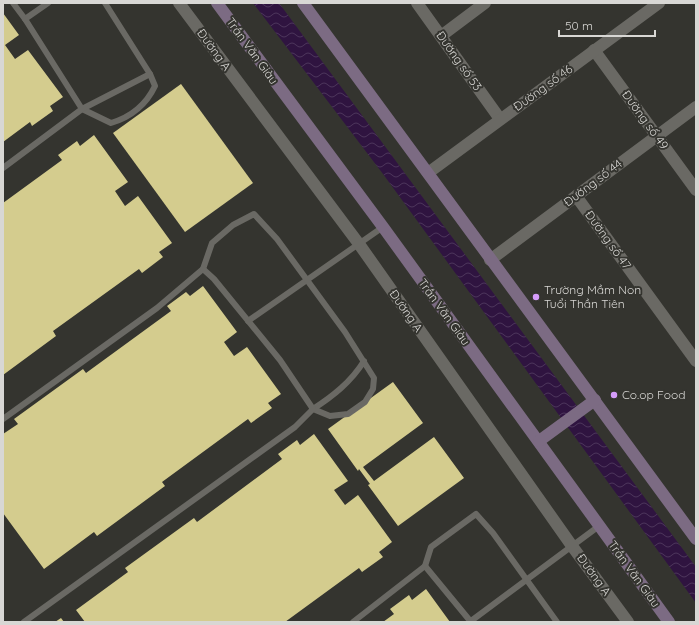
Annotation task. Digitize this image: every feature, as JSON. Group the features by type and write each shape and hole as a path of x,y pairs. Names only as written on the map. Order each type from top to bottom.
{"main road":[{"name":"Trần Văn Giàu","path":"217,3 383,227 544,437 599,526 669,622"},
{"path":"303,3 696,539"},
{"path":"544,437 595,400"}],"street":[{"name":"Đường A","path":"179,3 359,244 572,546 628,622"},
{"name":"Đường số 53","path":"417,3 500,119"},
{"path":"441,36 485,3"},
{"name":"Đường số 46","path":"428,173 659,3"},
{"name":"Đường số 49","path":"594,50 696,190"},
{"name":"Đường số 44","path":"490,260 696,107"},
{"name":"Đường số 47","path":"576,196 696,361"}],"lane":[{"path":"13,3 25,19 82,109 111,123 124,119 140,108 150,96 155,86 150,74 105,3"},
{"path":"25,19 48,3"},
{"path":"3,168 82,109 150,74"},
{"path":"3,419 157,308 203,269 212,243 233,225 254,214 277,239 346,332 374,378 373,389 364,402 348,414 330,416 313,409 280,360 214,278 203,269"},
{"path":"248,321 383,227"},
{"path":"24,622 295,427 313,409 330,398 354,376 364,361"},
{"path":"353,622 425,566 431,546 476,514 493,533 557,622"},
{"path":"425,566 471,621 599,526"}],"water":[{"path":"253,3 279,3 696,567 696,603 383,174"}],"building":[{"path":"3,13 19,35 5,45 15,59 28,50 63,97 50,106 53,111 32,126 30,122 3,142"},
{"path":"181,84 253,183 185,232 113,133"},
{"path":"94,135 128,182 115,191 125,206 138,196 172,243 159,252 163,257 142,273 139,269 53,331 56,336 3,375 3,203 62,160 58,155 77,141 80,146"},
{"path":"203,286 237,332 224,342 234,356 247,347 281,394 268,403 272,408 251,423 248,419 162,482 165,486 97,536 94,532 44,569 3,513 3,434 18,424 14,419 83,369 86,373 171,311 167,306 186,292 190,296"},
{"path":"393,382 423,423 363,467 374,481 434,437 464,478 398,526 368,485 370,484 359,469 358,471 328,429"},
{"path":"314,434 348,481 334,490 345,505 358,495 392,542 379,552 383,557 362,572 359,568 285,622 85,622 76,610 128,572 125,568 194,518 197,522 282,459 278,454 297,440 300,445"},
{"path":"426,589 450,622 383,622 394,614 390,609 409,595 412,600"},
{"path":"61,618 64,622 55,622"}],"place":[{"name":"Trường Mầm Non Tuổi Thần Tiên","path":"536,297"},
{"name":"Co.op Food","path":"614,395"}]}
